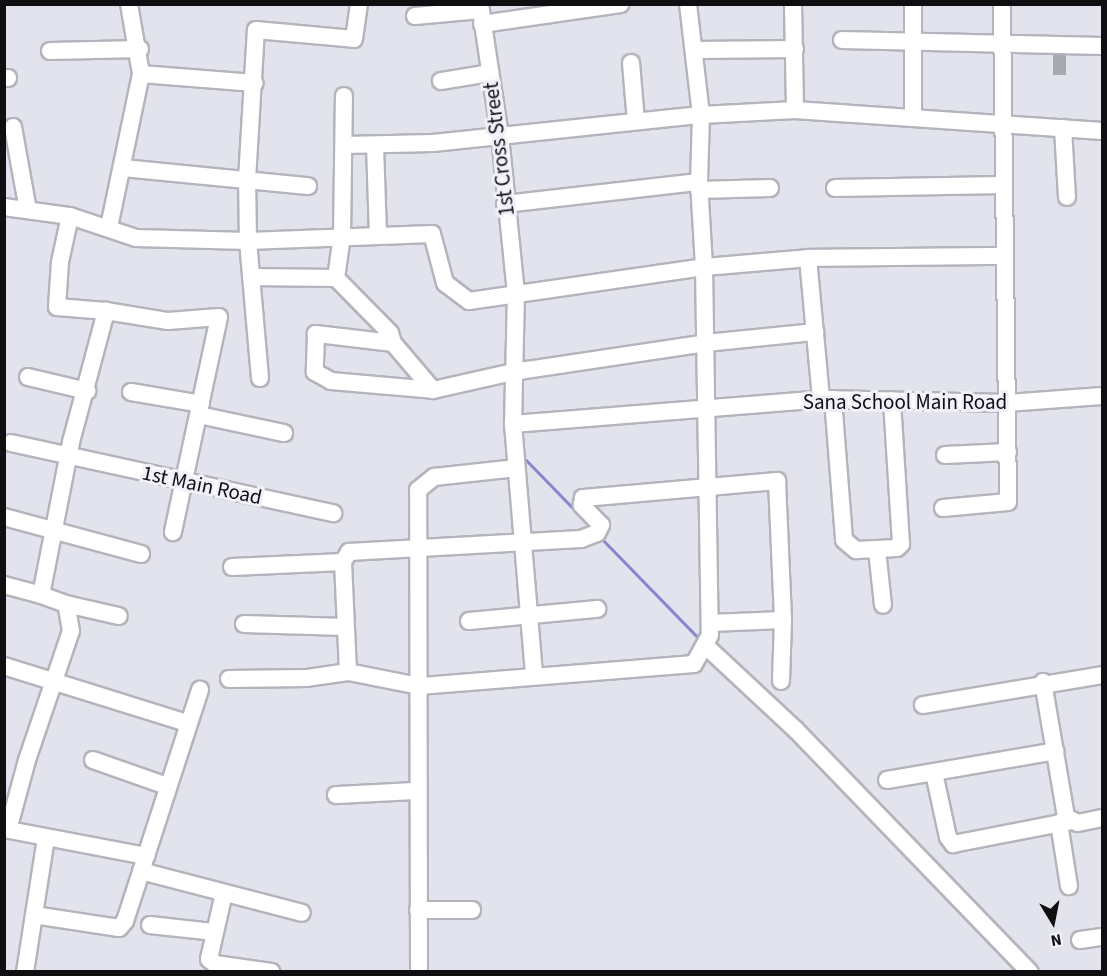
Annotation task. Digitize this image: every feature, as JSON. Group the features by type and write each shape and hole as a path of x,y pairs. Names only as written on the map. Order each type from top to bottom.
{"street":[{"path":"109,228 141,74 140,49 129,4"},
{"path":"260,378 248,241 247,180 255,82 256,30 354,39 359,4"},
{"path":"415,16 621,4"},
{"path":"229,679 308,678 348,672 419,686 694,664 707,647 710,622 708,408 699,186 701,115 696,50 688,4"},
{"path":"793,4 795,110"},
{"path":"913,4 913,117"},
{"path":"943,508 1008,502 1008,403 1002,185 1002,4"},
{"name":"1st Cross Street","path":"481,13 500,136 516,293 513,424 525,543 534,675"},
{"path":"842,40 913,39 1001,46 1102,46"},
{"path":"50,51 140,49"},
{"path":"696,50 795,49"},
{"path":"631,63 636,122"},
{"path":"441,81 490,73"},
{"path":"141,74 255,82"},
{"path":"336,278 342,236 344,96"},
{"path":"345,146 500,136 701,115 795,110 1102,131"},
{"path":"13,127 28,210"},
{"path":"1063,128 1067,198"},
{"path":"375,145 378,235"},
{"path":"123,168 308,186"},
{"path":"835,188 1002,185"},
{"path":"506,204 699,186 770,188"},
{"path":"4,207 70,216 136,238 248,241 432,234 445,283 469,301 704,267 808,258 1005,256"},
{"path":"70,216 60,262 57,307 106,311 168,321 219,317 186,480 173,532"},
{"path":"808,258 815,332 827,399 844,540 856,550 897,548 903,538 891,400"},
{"path":"251,277 336,278 390,333 393,343 433,390"},
{"path":"41,596 53,530 106,311"},
{"path":"393,343 316,334 315,372 331,381 433,390 513,372 706,343 815,332"},
{"path":"28,377 87,391"},
{"path":"131,392 284,433"},
{"name":"Sana School Main Road","path":"708,408 827,399 1008,403 1102,396"},
{"path":"513,424 708,408"},
{"name":"1st Main Road","path":"11,443 70,458 186,480 333,513"},
{"path":"945,455 1008,452"},
{"path":"419,972 416,791 419,686 418,490 434,477 518,468"},
{"path":"348,672 343,562 349,552 581,539 597,533 601,525 582,505 583,498 708,489 777,481 783,620 781,681"},
{"path":"4,517 141,554"},
{"path":"877,550 883,605"},
{"path":"232,567 343,562"},
{"path":"4,585 66,604 119,616"},
{"path":"66,604 71,631 56,681 27,760 11,819 4,828 143,864 224,893 302,913"},
{"path":"469,621 597,609"},
{"path":"710,622 783,620"},
{"path":"244,624 346,627"},
{"path":"707,647 795,729 1030,972"},
{"path":"4,666 187,723"},
{"path":"923,705 1043,682 1102,675"},
{"path":"1043,682 1066,817 1069,886"},
{"path":"34,915 119,928 125,921 187,723 200,690"},
{"path":"887,780 1056,751"},
{"path":"93,760 167,786"},
{"path":"934,772 948,837 953,844 1065,822 1102,818"},
{"path":"336,795 416,791"},
{"path":"25,972 46,838"},
{"path":"224,893 208,953 211,962 270,972"},
{"path":"418,910 472,910"},
{"path":"150,925 213,932"},
{"path":"1080,940 1102,937"}],"building":[{"path":"1053,52 1066,52 1066,75 1053,75"}],"waterway":[{"path":"526,460 593,529"},
{"path":"599,536 701,641"}]}
